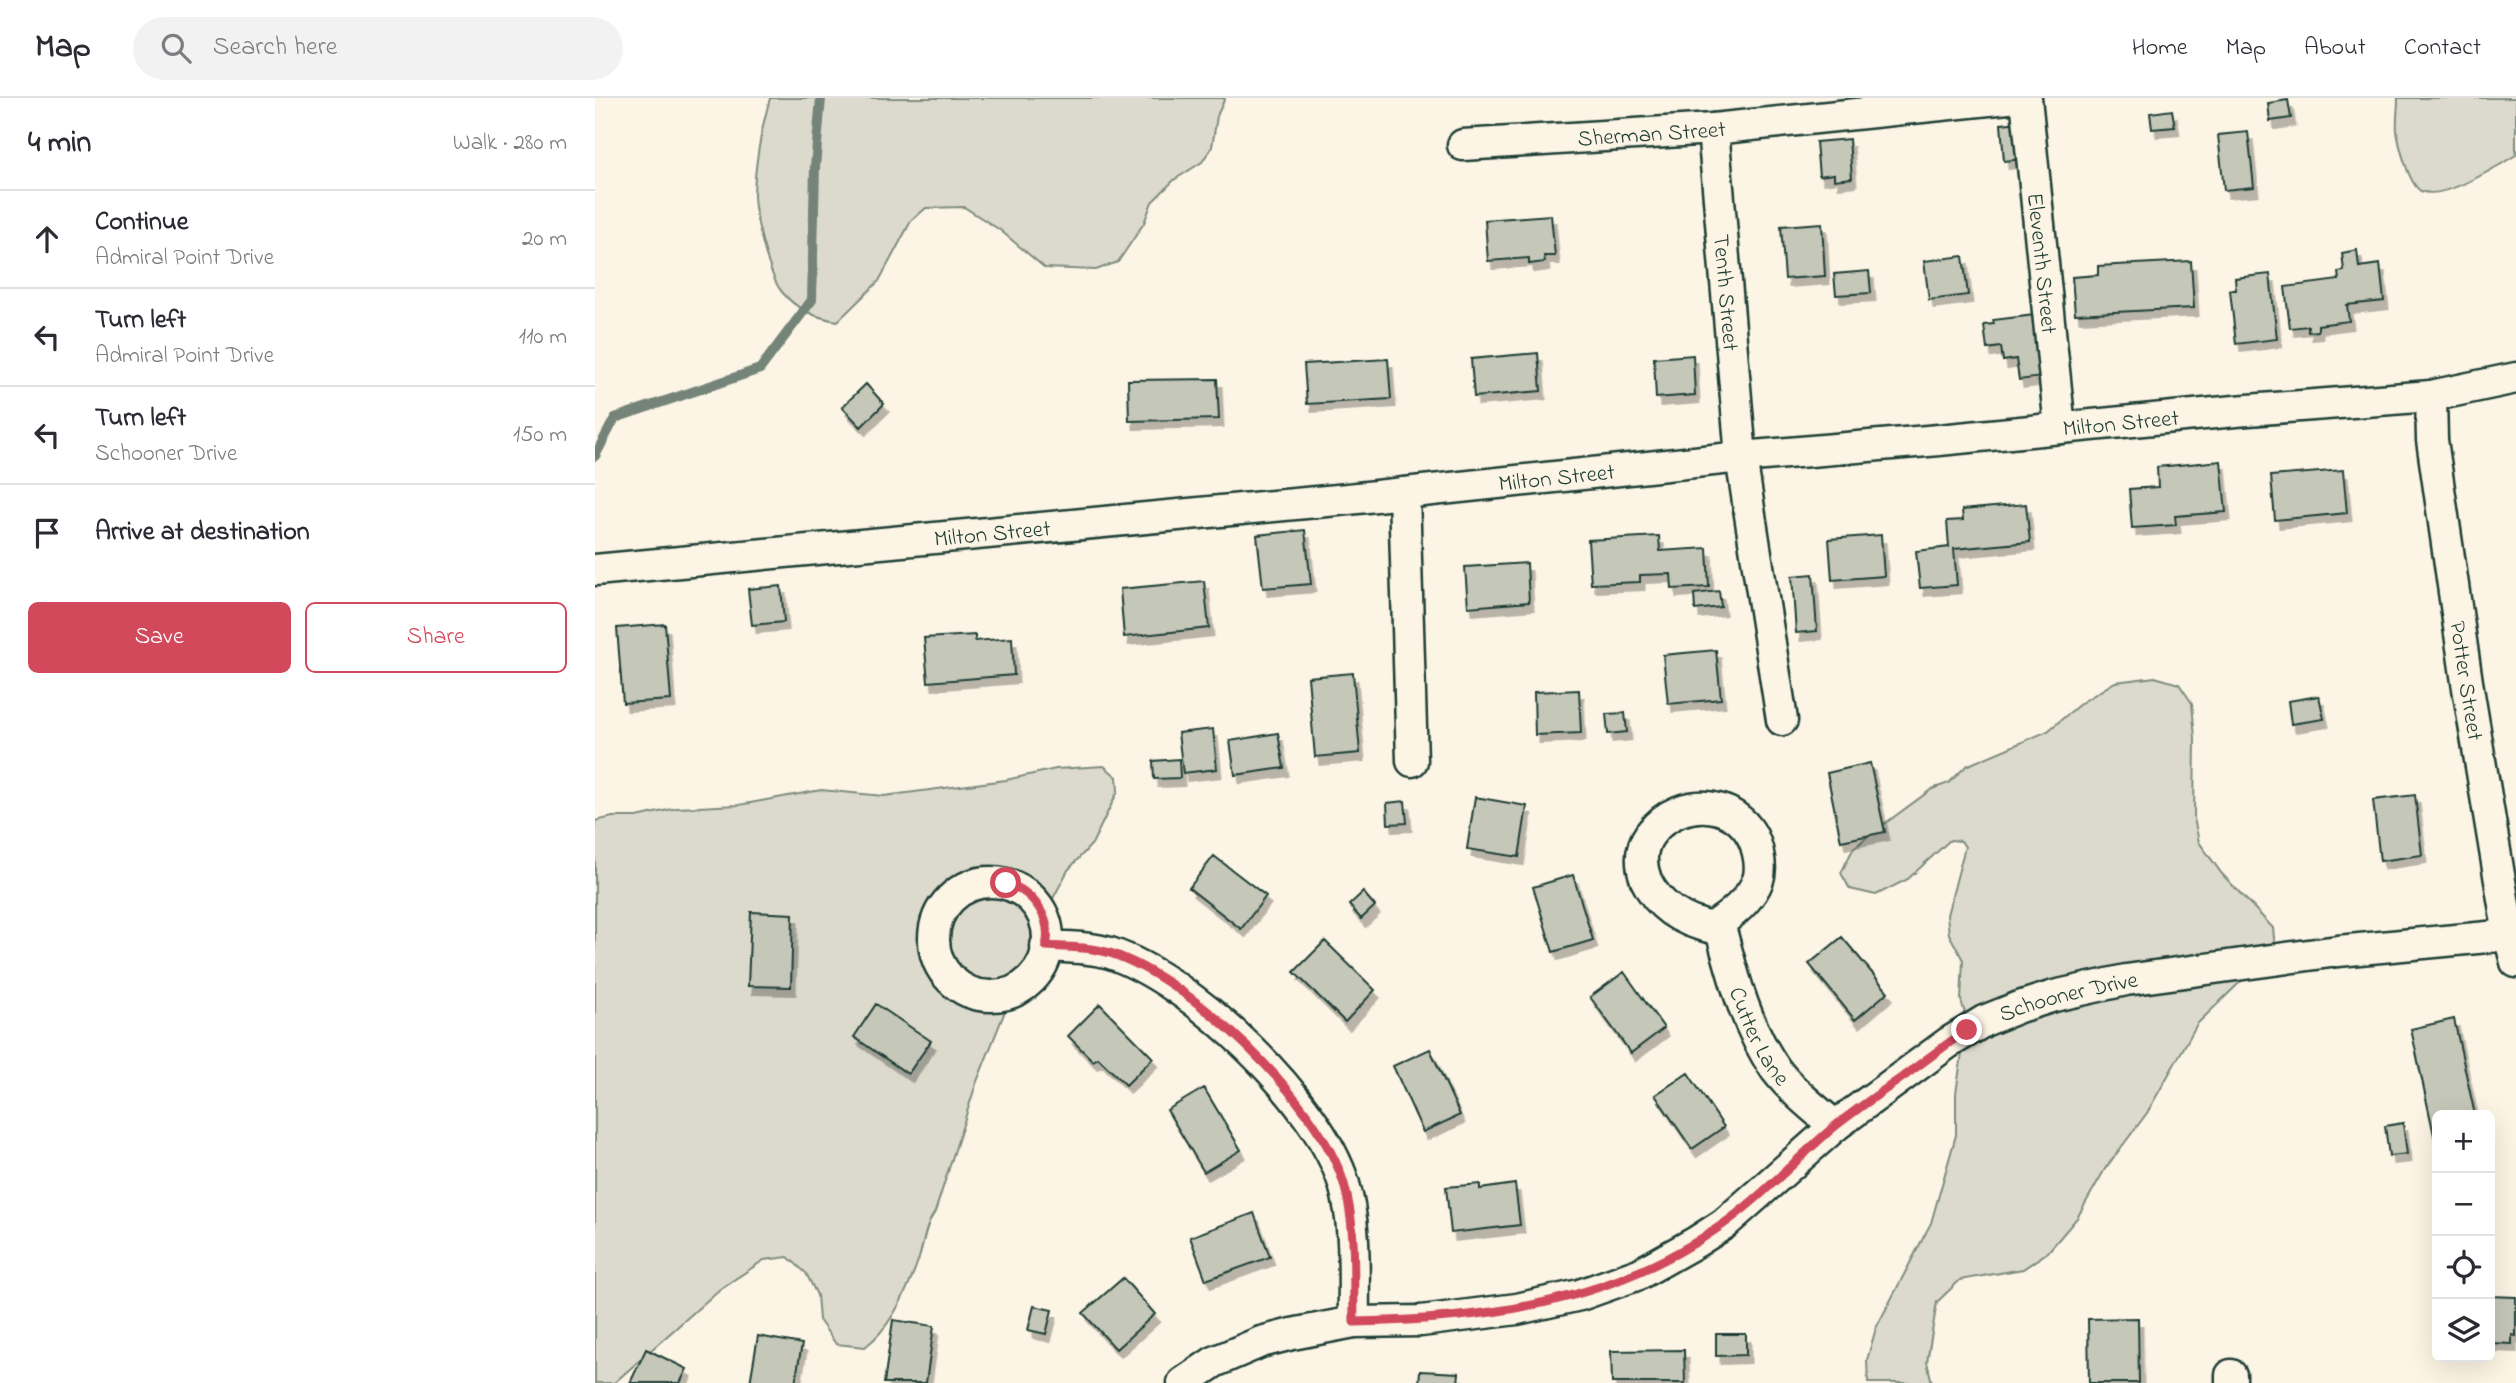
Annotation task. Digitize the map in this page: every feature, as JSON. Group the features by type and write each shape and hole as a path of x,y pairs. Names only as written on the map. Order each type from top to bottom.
{"street":[{"name":"Sherman Street","path":"1463,145 1713,129 2008,98"},
{"name":"Eleventh Street","path":"2026,98 2060,428"},
{"name":"Tenth Street","path":"1713,129 1741,457 1782,720"},
{"name":"Milton Street","path":"595,569 1404,493 1741,457 2235,411 2431,396 2516,379"},
{"name":"Potter Street","path":"2431,396 2432,440 2513,949"},
{"path":"1404,493 1412,761"},
{"name":"Cutter Lane","path":"1719,923 1744,1009 1765,1051 1777,1071 1795,1091 1835,1126"},
{"path":"1046,946 1107,952 1148,972 1216,1019 1271,1071 1293,1096 1325,1142 1344,1184 1353,1229 1354,1322"},
{"name":"Schooner Drive","path":"1183,1383 1214,1362 1261,1342 1291,1334 1354,1322 1433,1320 1517,1309 1580,1295 1639,1274 1724,1224 1835,1126 1967,1030 2001,1014 2054,996 2126,979 2285,958 2513,949"}],"shaded area":[{"path":"770,98 1225,98 1217,116 1212,147 1202,162 1174,180 1152,202 1144,223 1118,262 1096,270 1045,268 1000,230 964,207 926,208 911,221 879,281 838,321 814,315 794,303 782,292 767,260 754,194 759,146"},
{"path":"2398,98 2516,98 2516,155 2455,187 2430,193 2421,191 2412,181 2400,145 2397,127"},
{"path":"2155,677 2179,684 2192,703 2195,738 2194,818 2199,842 2222,874 2273,928 2275,948 2197,1024 2147,1113 2105,1169 2077,1218 2048,1252 2023,1269 1960,1280 1937,1302 1927,1362 1932,1383 1868,1383 1867,1360 1876,1328 1931,1223 1956,1135 1956,1093 1967,1021 1961,1000 1963,960 1949,934 1947,915 1965,847 1961,841 1950,840 1908,879 1876,895 1850,889 1841,873 1853,849 1868,836 1932,789 1949,783 1966,766 2048,731 2081,703 2115,682"},
{"path":"1104,766 1117,777 1118,791 1092,844 1068,870 1037,929 1026,971 1009,1001 976,1084 915,1270 898,1307 875,1339 865,1347 836,1344 819,1320 817,1295 806,1273 788,1257 764,1260 720,1289 614,1383 595,1383 595,821 613,817 637,817 677,808 739,805 821,790 884,796 1006,780 1056,769"}],"building":[{"path":"2288,100 2291,118 2270,121 2268,103"},
{"path":"2172,110 2175,127 2152,129 2150,113"},
{"path":"2020,122 2023,159 2004,161 2001,124"},
{"path":"2248,132 2254,187 2224,190 2218,135"},
{"path":"1849,139 1852,178 1834,180 1834,174 1819,176 1816,142"},
{"path":"1551,215 1555,256 1544,256 1545,262 1529,264 1529,258 1488,261 1485,220"},
{"path":"1822,223 1825,276 1785,279 1781,226"},
{"path":"2357,250 2359,267 2380,264 2384,301 2347,305 2349,321 2318,325 2318,331 2308,332 2308,326 2290,328 2285,287 2339,280 2338,272 2344,271 2342,253"},
{"path":"1963,256 1968,295 1929,300 1924,261"},
{"path":"2191,261 2194,308 2075,314 2072,277 2098,275 2098,266"},
{"path":"1869,271 1871,293 1836,295 1834,274"},
{"path":"2270,274 2277,339 2236,344 2230,290 2236,290 2235,278"},
{"path":"2043,314 2050,376 2019,380 2016,359 2003,361 2001,347 1987,349 1984,325 1994,324 1993,320"},
{"path":"1538,353 1541,391 1474,397 1471,359"},
{"path":"1693,355 1695,395 1656,398 1654,358"},
{"path":"1388,359 1391,399 1307,404 1304,364"},
{"path":"1217,379 1219,419 1129,421 1128,380"},
{"path":"866,384 884,404 861,427 842,407"},
{"path":"2221,461 2226,512 2175,516 2176,525 2132,528 2129,489 2158,487 2157,467"},
{"path":"2343,470 2347,513 2275,520 2271,476"},
{"path":"2026,504 2030,542 1954,549 1957,585 1920,588 1916,551 1949,547 1947,521 1963,520 1962,510"},
{"path":"1305,530 1311,584 1263,588 1257,535"},
{"path":"1881,535 1884,576 1832,580 1829,539"},
{"path":"1659,536 1660,551 1707,548 1709,587 1672,589 1671,574 1640,575 1640,582 1591,584 1588,540"},
{"path":"1527,563 1529,602 1468,607 1465,567"},
{"path":"1813,574 1817,631 1796,633 1792,576"},
{"path":"1204,581 1209,628 1124,637 1120,589"},
{"path":"781,586 784,622 752,625 748,589"},
{"path":"1719,591 1721,607 1695,610 1694,594"},
{"path":"665,624 671,700 623,703 617,628"},
{"path":"975,635 975,641 1012,638 1014,675 928,682 924,638"},
{"path":"1716,650 1721,699 1668,704 1663,655"},
{"path":"1353,673 1360,753 1315,757 1308,677"},
{"path":"1579,690 1581,733 1535,735 1534,692"},
{"path":"2319,696 2324,719 2291,724 2288,701"},
{"path":"1625,713 1627,732 1608,734 1606,714"},
{"path":"1213,729 1217,769 1183,773 1178,733"},
{"path":"1278,733 1284,768 1235,775 1230,741"},
{"path":"1179,759 1180,778 1154,779 1153,761"},
{"path":"1870,763 1885,832 1841,841 1827,773"},
{"path":"2415,795 2422,855 2380,861 2373,800"},
{"path":"1475,797 1527,806 1519,857 1467,849"},
{"path":"1405,801 1407,823 1388,824 1387,803"},
{"path":"1214,856 1266,896 1241,929 1189,888"},
{"path":"1573,875 1593,940 1553,952 1533,887"},
{"path":"1363,892 1375,906 1361,919 1349,905"},
{"path":"751,912 793,914 791,987 748,986"},
{"path":"1842,937 1888,992 1855,1020 1809,964"},
{"path":"1325,941 1375,990 1345,1022 1294,972"},
{"path":"1624,972 1664,1028 1631,1053 1590,997"},
{"path":"876,1004 931,1041 908,1074 854,1037"},
{"path":"1100,1004 1153,1058 1126,1085 1098,1058 1093,1061 1068,1036"},
{"path":"2454,1019 2474,1110 2432,1110 2432,1126 2411,1029"},
{"path":"1430,1049 1460,1115 1423,1132 1393,1066"},
{"path":"1688,1073 1724,1127 1692,1149 1655,1095"},
{"path":"1204,1088 1241,1150 1204,1172 1167,1110"},
{"path":"2403,1123 2407,1154 2389,1156 2385,1126"},
{"path":"1480,1184 1480,1189 1515,1184 1520,1225 1451,1233 1446,1187"},
{"path":"1254,1213 1270,1257 1206,1280 1190,1237"},
{"path":"1123,1278 1155,1314 1116,1349 1083,1313"},
{"path":"2495,1296 2516,1297 2516,1336 2512,1335 2512,1344 2495,1343"},
{"path":"1034,1306 1052,1310 1046,1334 1028,1330"},
{"path":"2138,1318 2139,1383 2089,1383 2088,1319"},
{"path":"893,1320 934,1326 926,1383 884,1383"},
{"path":"1716,1334 1746,1334 1746,1355 1716,1356"},
{"path":"758,1336 802,1344 795,1383 750,1383"},
{"path":"646,1349 687,1369 680,1383 630,1383"},
{"path":"1684,1350 1685,1383 1612,1383 1611,1351"},
{"path":"1420,1371 1459,1373 1458,1383 1419,1383"}],"waterway":[{"path":"595,456 615,418 760,369 812,300 815,167 821,98"}],"route":[{"path":"1006,883 1024,891 1040,910 1049,930 1046,946 1107,952 1135,964 1183,994 1216,1019 1271,1071 1293,1096 1325,1142 1344,1184 1353,1229 1354,1322 1421,1321 1517,1309 1580,1295 1639,1274 1724,1224 1835,1126 1967,1030"}]}
